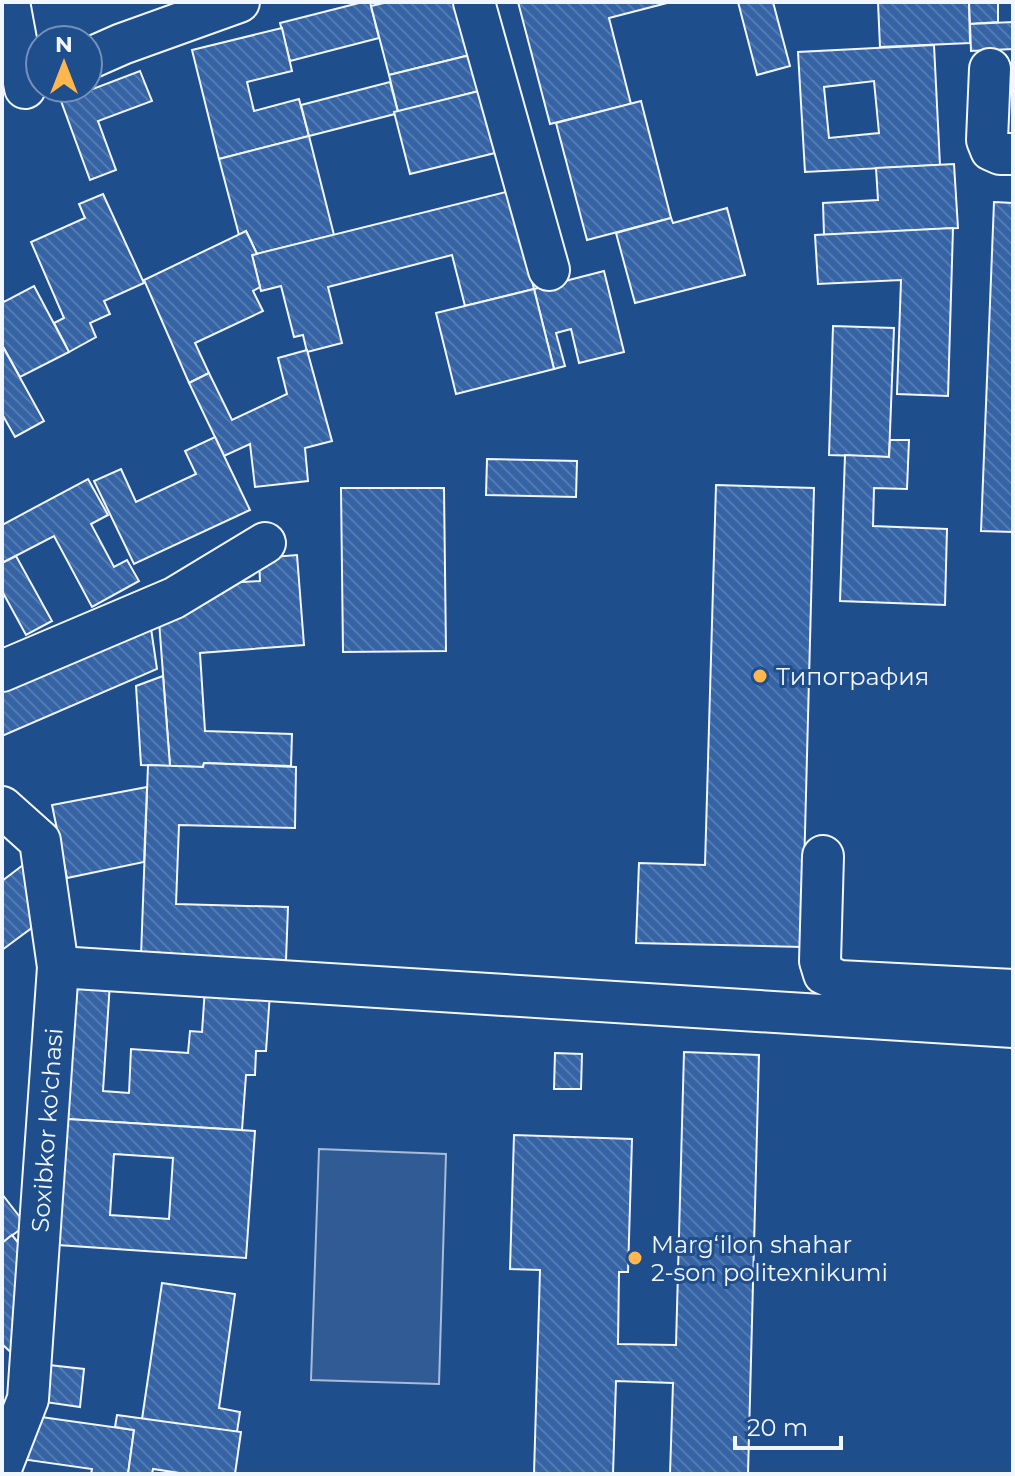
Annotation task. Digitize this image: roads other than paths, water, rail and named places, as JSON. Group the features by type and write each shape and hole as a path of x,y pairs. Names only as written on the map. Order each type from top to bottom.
{"street":[{"path":"9,2 22,90"},
{"path":"104,52 239,2"},
{"path":"474,2 549,270"},
{"path":"990,69 987,140 991,150 1013,154"},
{"path":"2,671 174,598 265,543"},
{"name":"Soxibkor ko'chasi","path":"2,807 40,841 58,967 28,1399 2,1466"},
{"path":"823,856 820,961 824,974 839,981 1013,990"},
{"path":"58,967 1013,1027"}],"place":[{"name":"Типография","path":"760,676"},
{"name":"Margʻilon shahar 2-son politexnikumi","path":"635,1258"}]}
